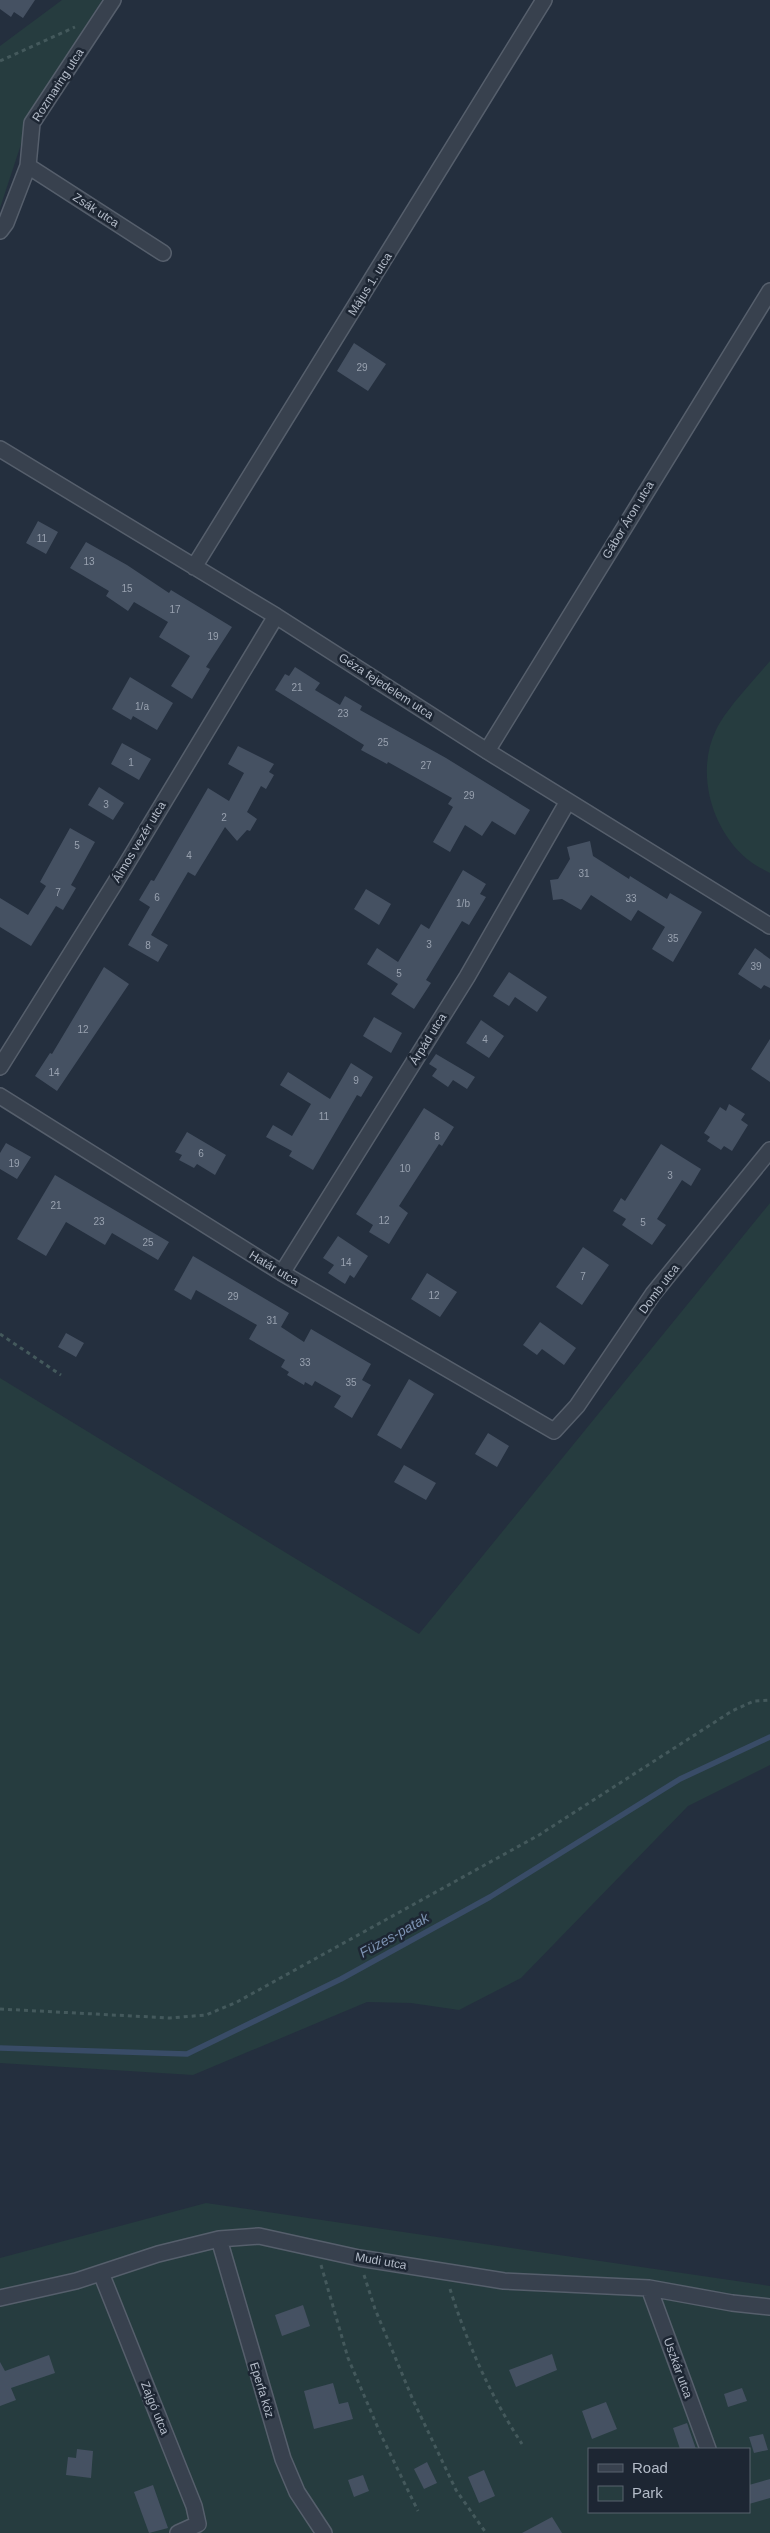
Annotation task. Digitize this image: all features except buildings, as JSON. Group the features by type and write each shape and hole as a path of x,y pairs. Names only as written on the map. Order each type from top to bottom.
{"street":[{"name":"Rozmaring utca","path":"0,231 6,223 28,166 32,123 114,0"},
{"name":"Május 1. utca","path":"194,567 544,0"},
{"name":"Zsák utca","path":"28,166 163,253"},
{"name":"Gábor Áron utca","path":"487,751 770,291"},
{"name":"Géza fejedelem utca","path":"0,449 276,616 487,751 770,926"},
{"name":"Álmos vezér utca","path":"0,1067 110,891 276,616"},
{"name":"Árpád utca","path":"282,1273 467,977 568,801"},
{"name":"Határ utca","path":"0,1096 282,1273 554,1431"},
{"name":"Domb utca","path":"554,1431 577,1406 654,1294 770,1150"},
{"name":"Mudi utca","path":"0,2298 76,2281 158,2254 219,2239 259,2236 359,2258 504,2281 649,2288 732,2303 770,2307"},
{"name":"Eperfa köz","path":"219,2239 283,2459 297,2492 324,2533"},
{"name":"Zajgó utca","path":"101,2272 194,2506 198,2524 178,2533"},
{"name":"Uszkár utca","path":"649,2288 708,2448"}],"path":[{"path":"0,61 79,26"},
{"path":"0,1334 61,1375"},
{"path":"0,2009 170,2018 206,2015 237,2002 539,1835 732,1711 754,1701 770,1700"},
{"path":"316,2248 348,2358 381,2436 418,2511"},
{"path":"359,2258 375,2309 413,2400 456,2490 486,2533"},
{"path":"445,2272 478,2364 508,2424 522,2444"}],"green space":[{"path":"62,0 102,0 31,114 0,208 0,46"},
{"path":"770,661 770,873 747,859 724,833 710,800 707,764 716,730 733,704"},
{"path":"770,1203 770,1765 688,1806 521,1978 459,2010 411,2003 367,2002 193,2075 0,2063 0,1378 419,1634"},
{"path":"206,2203 770,2286 770,2533 0,2533 0,2258"}],"waterway":[{"name":"Füzes-patak","path":"0,2048 187,2054 341,1979 490,1897 680,1779 770,1737"}]}
